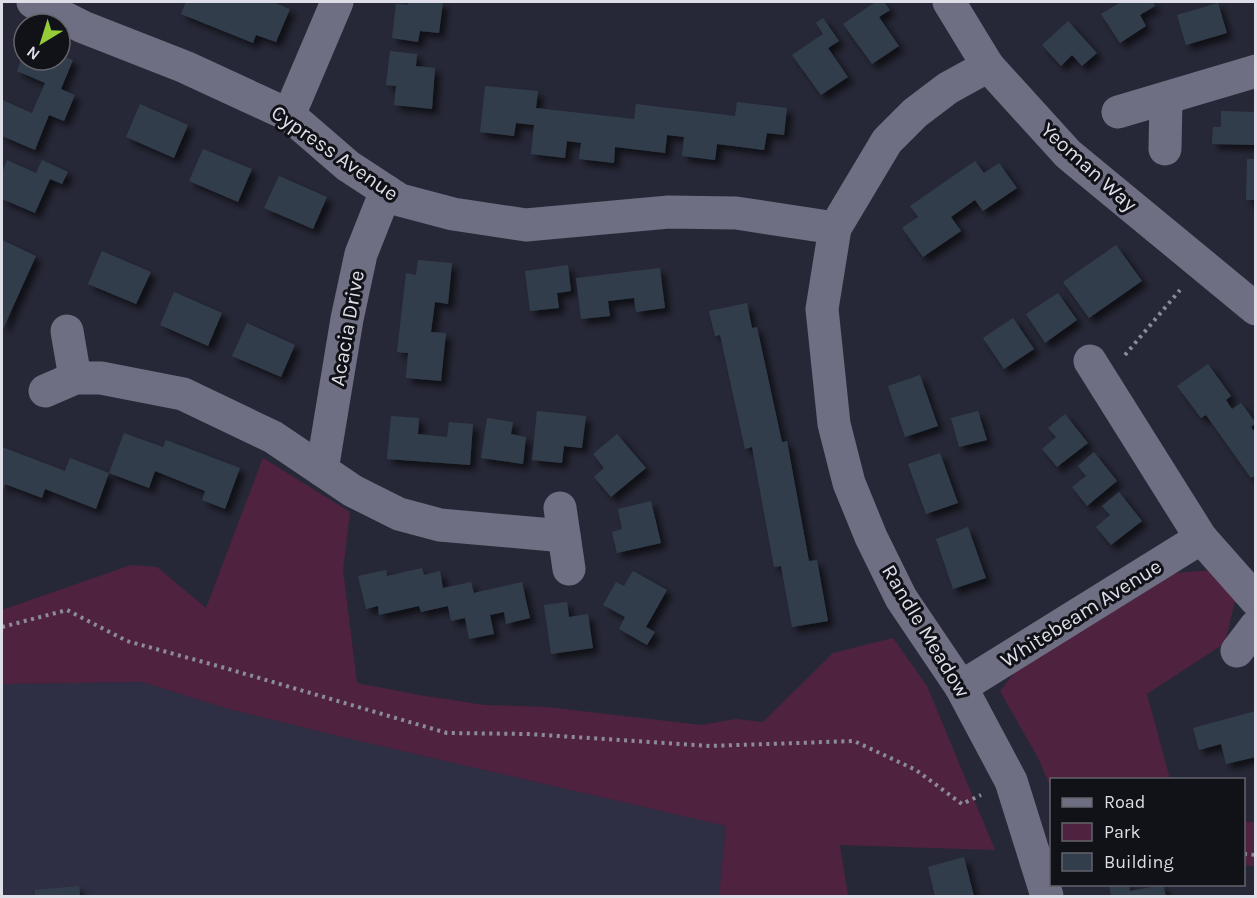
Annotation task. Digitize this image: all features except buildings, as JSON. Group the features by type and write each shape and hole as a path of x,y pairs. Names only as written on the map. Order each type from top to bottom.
{"street":[{"name":"Cypress Avenue","path":"33,2 83,27 184,67 289,115 348,166 400,200 453,214 526,225 669,212 736,213 835,228"},
{"path":"289,115 337,2"},
{"name":"Yeoman Way","path":"949,2 988,66 1068,154 1256,309"},
{"name":"Randle Meadow","path":"988,66 948,88 915,113 887,141 835,228 822,309 834,424 849,483 871,537 901,598 961,687 1011,781 1047,897"},
{"path":"1118,112 1256,71"},
{"path":"1165,149 1166,98"},
{"name":"Acacia Drive","path":"322,470 347,319 361,254 386,191"},
{"path":"67,331 75,378"},
{"path":"1096,371 1200,538 1256,600"},
{"path":"45,391 75,378 101,378 183,394 273,437 353,491 399,514 440,525 562,522 569,568"},
{"name":"Whitebeam Avenue","path":"961,687 1200,538"}],"path":[{"path":"1096,371 1202,264"},
{"path":"2,627 67,610 127,641 447,733 528,734 710,746 854,741 916,770 962,804 1011,781"}],"shaded area":[{"path":"142,682 229,709 726,826 719,896 2,896 2,684"}],"green space":[{"path":"263,458 350,512 343,570 357,683 484,705 547,707 701,725 736,719 763,722 833,653 893,638 927,686 995,850 840,845 848,896 719,896 726,826 229,709 142,682 2,684 2,610 131,565 157,567 206,608"},
{"path":"1216,570 1237,592 1225,643 1147,694 1170,778 1050,778 1050,786 1038,758 1000,691 1018,668 1159,574"},
{"path":"1245,822 1255,822 1255,866 1245,865"}]}
